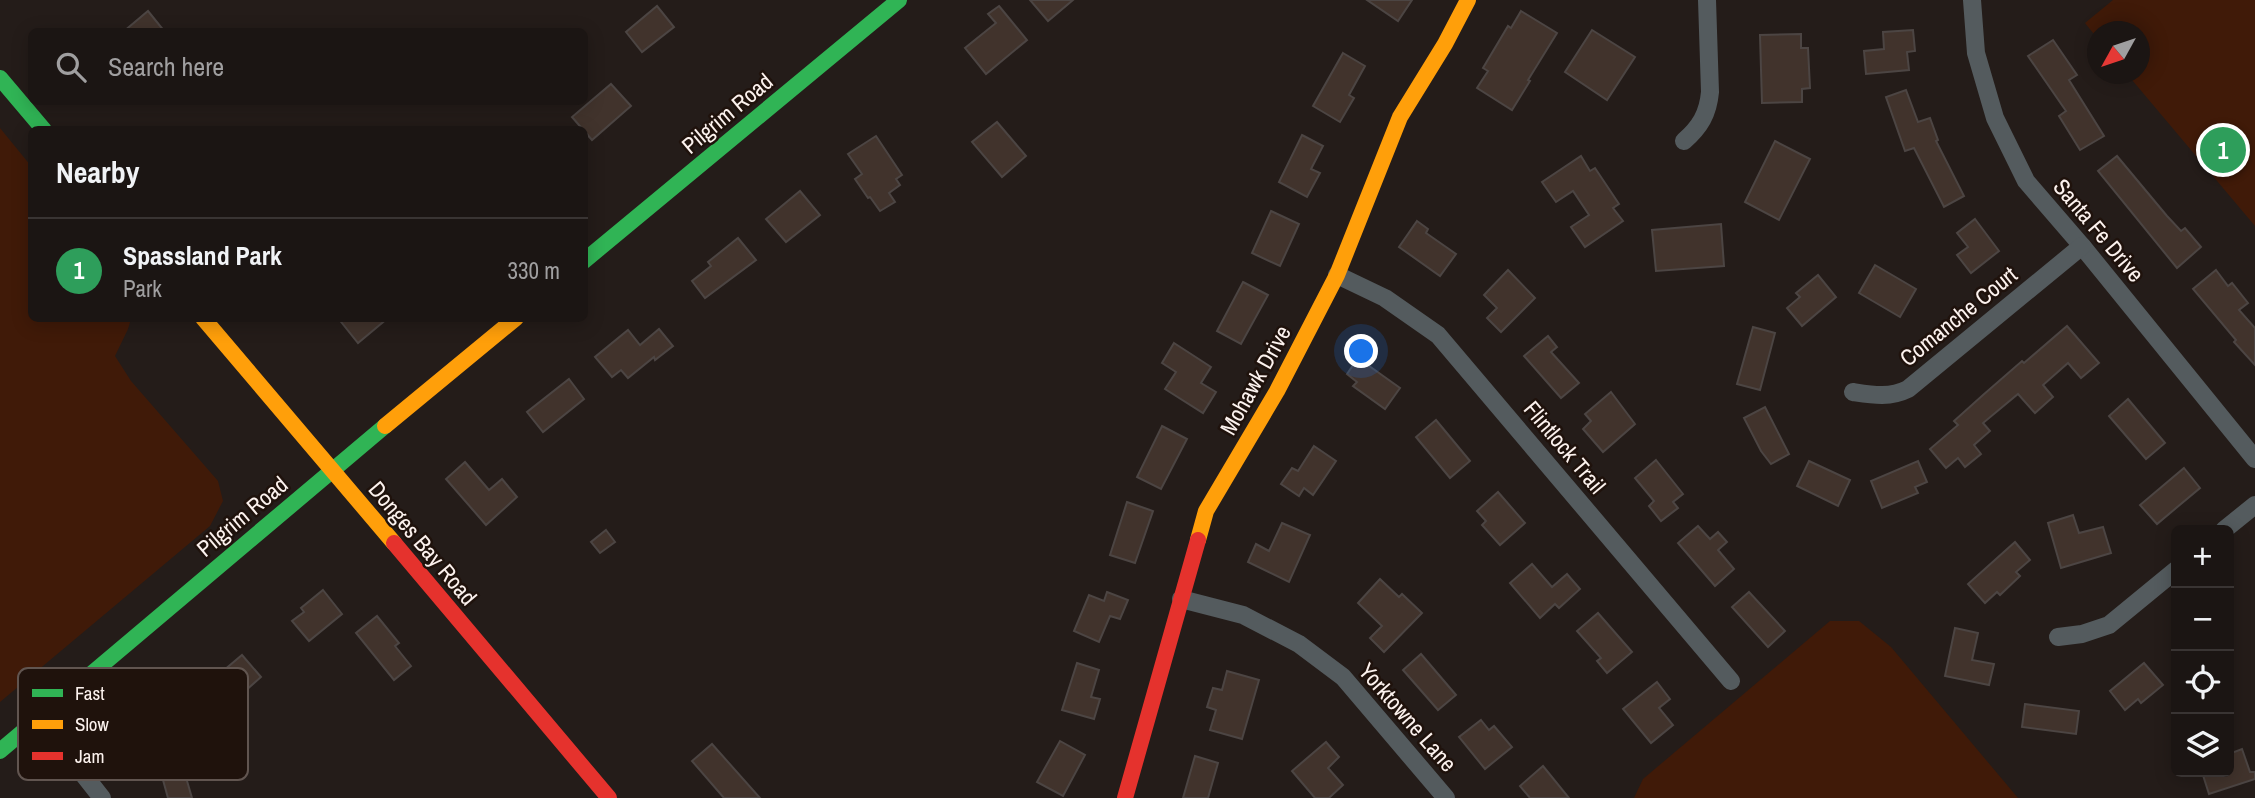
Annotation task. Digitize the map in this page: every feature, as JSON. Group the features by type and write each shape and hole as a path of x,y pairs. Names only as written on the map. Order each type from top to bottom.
{"street":[{"name":"Pilgrim Road","path":"588,258 899,0"},
{"name":"Mohawk Drive","path":"1125,798 1206,511 1277,390 1337,275 1400,117 1445,44 1468,0"},
{"path":"1684,141 1702,122 1709,104 1707,0"},
{"name":"Santa Fe Drive","path":"1972,0 1976,53 1994,118 2026,181 2255,459"},
{"path":"0,78 41,126"},
{"name":"Comanche Court","path":"1853,392 1887,396 1908,389 2082,246"},
{"name":"Flintlock Trail","path":"1337,275 1385,298 1438,335 1731,681"},
{"name":"Donges Bay Road","path":"206,322 608,798"},
{"name":"Pilgrim Road","path":"98,668 511,322"},
{"path":"2230,525 2255,505"},
{"path":"2058,637 2096,631 2109,625 2171,574"},
{"name":"Yorktowne Lane","path":"1181,599 1243,615 1298,644 1343,677 1446,798"},
{"name":"Pilgrim Road","path":"0,751 18,736"},
{"path":"88,780 102,798"}],"shaded area":[{"path":"2113,0 2255,0 2255,226 2135,84 2150,84 2150,21 2087,21"},
{"path":"0,128 28,162 28,322 130,322 115,356 131,381 218,481 223,501 210,526 41,668 18,668 18,687 0,702"},
{"path":"1830,621 1859,621 1891,647 2018,798 1634,798 1643,779"}],"building":[{"path":"1030,0 1073,0 1048,21"},
{"path":"1367,0 1412,0 1398,21"},
{"path":"657,6 674,27 642,52 626,32"},
{"path":"999,6 1027,40 986,74 965,48 996,23 988,14"},
{"path":"148,11 162,28 128,28"},
{"path":"1521,11 1557,33 1512,110 1477,88 1488,71 1483,68 1508,26 1511,28"},
{"path":"1592,30 1635,57 1607,100 1565,72"},
{"path":"1913,30 1915,51 1907,52 1909,70 1866,74 1864,51 1884,49 1883,32"},
{"path":"1801,34 1801,48 1808,48 1810,88 1802,89 1802,102 1762,103 1760,35"},
{"path":"2053,40 2077,75 2069,80 2104,136 2080,150 2059,116 2066,111 2028,56"},
{"path":"1343,53 1365,66 1349,95 1354,98 1340,122 1313,106"},
{"path":"611,84 631,106 592,140 588,135 588,126 580,126 572,117"},
{"path":"1906,90 1918,122 1930,118 1938,140 1936,141 1964,196 1944,207 1914,148 1905,151 1886,97"},
{"path":"997,122 1026,156 1002,177 972,142"},
{"path":"1302,135 1323,146 1311,169 1320,173 1307,197 1279,182"},
{"path":"876,136 902,175 896,179 900,185 889,193 895,202 880,211 855,179 862,174 848,154"},
{"path":"1775,141 1810,159 1779,220 1745,202"},
{"path":"1581,156 1590,171 1595,168 1619,204 1613,208 1623,221 1585,247 1571,227 1589,215 1573,191 1556,202 1542,182"},
{"path":"2117,156 2167,216 2181,231 2185,228 2201,247 2177,268 2098,171"},
{"path":"800,191 820,215 786,242 766,219"},
{"path":"1271,211 1299,224 1280,266 1252,253"},
{"path":"1975,219 1999,251 1971,273 1957,255 1968,247 1957,233"},
{"path":"1417,221 1428,229 1426,233 1456,254 1440,276 1399,247"},
{"path":"1721,224 1724,266 1656,271 1652,230"},
{"path":"738,238 756,260 705,298 692,281 711,266 708,262"},
{"path":"1875,265 1916,289 1900,317 1859,293"},
{"path":"1508,270 1535,298 1501,332 1487,318 1497,308 1484,295"},
{"path":"2216,270 2228,286 2232,283 2248,303 2239,310 2255,328 2255,365 2193,289"},
{"path":"1818,275 1836,297 1802,326 1787,308 1800,297 1796,293"},
{"path":"1243,282 1268,295 1241,344 1217,331"},
{"path":"341,322 383,322 358,343"},
{"path":"2067,326 2099,363 2081,378 2068,363 2043,385 2053,397 2035,413 2018,394 1983,423 1990,431 1974,445 1981,454 1965,467 1958,458 1946,468 1930,449 1958,425 1954,421 2022,361 2024,363"},
{"path":"1753,327 1775,333 1760,390 1737,384"},
{"path":"659,329 673,346 628,378 621,370 612,377 595,357 628,330 640,345"},
{"path":"1548,336 1557,347 1551,352 1579,383 1561,398 1524,356"},
{"path":"1174,343 1211,367 1201,383 1216,392 1203,413 1165,389 1176,372 1162,363"},
{"path":"1358,358 1400,388 1385,409 1353,386 1357,382 1347,374"},
{"path":"569,379 584,399 543,432 527,412"},
{"path":"1611,392 1635,424 1603,452 1583,429 1591,421 1585,414"},
{"path":"2128,399 2165,443 2146,459 2109,416"},
{"path":"1765,407 1789,454 1771,464 1744,418"},
{"path":"1436,420 1470,461 1450,478 1416,437"},
{"path":"1162,426 1187,439 1161,489 1137,477"},
{"path":"1314,446 1336,461 1313,495 1304,488 1299,496 1281,484 1292,468 1298,471"},
{"path":"1656,460 1683,494 1673,502 1678,508 1661,521 1649,506 1654,501 1635,478"},
{"path":"1809,461 1850,480 1838,506 1797,486"},
{"path":"1918,461 1927,482 1915,487 1918,493 1882,508 1871,481"},
{"path":"465,462 489,490 502,479 517,497 486,525 446,479"},
{"path":"2184,468 2200,488 2157,524 2140,505"},
{"path":"1498,492 1525,523 1500,545 1482,525 1486,521 1477,511"},
{"path":"1127,502 1153,511 1135,563 1110,555"},
{"path":"2073,515 2079,533 2103,527 2111,553 2061,568 2048,523"},
{"path":"1282,523 1310,535 1289,582 1248,562 1256,544 1269,551"},
{"path":"1698,526 1710,539 1718,532 1727,542 1718,550 1734,569 1715,586 1678,543"},
{"path":"606,530 615,542 600,553 591,542"},
{"path":"2015,542 2030,560 2016,572 2020,576 2000,595 1997,592 1985,603 1968,584"},
{"path":"1532,564 1552,587 1567,574 1580,589 1559,608 1555,604 1540,618 1510,583"},
{"path":"1380,579 1399,597 1402,594 1422,613 1384,652 1370,638 1382,626 1358,603"},
{"path":"323,590 342,614 309,641 292,621 304,612 301,608"},
{"path":"1107,592 1128,600 1120,619 1110,616 1099,642 1074,631 1089,595 1104,601"},
{"path":"1749,592 1785,631 1768,647 1732,607"},
{"path":"1598,613 1632,652 1607,673 1597,661 1601,658 1577,631"},
{"path":"377,616 399,643 395,646 411,666 394,680 356,633"},
{"path":"1955,628 1978,633 1972,660 1994,664 1989,685 1945,676"},
{"path":"1421,654 1456,695 1438,710 1403,670"},
{"path":"242,655 261,677 248,688 248,668 227,668"},
{"path":"1077,663 1099,670 1091,697 1100,699 1094,719 1062,710"},
{"path":"2144,663 2163,685 2141,703 2138,699 2125,710 2110,691"},
{"path":"1227,671 1259,680 1242,739 1210,730 1216,710 1207,707 1213,688 1222,690"},
{"path":"1657,682 1670,699 1659,708 1673,725 1651,743 1623,709"},
{"path":"2025,704 2079,711 2076,734 2022,727"},
{"path":"1481,720 1489,730 1494,726 1512,747 1485,769 1459,737"},
{"path":"1060,741 1085,755 1063,796 1037,782"},
{"path":"1326,742 1339,757 1328,768 1343,785 1329,798 1315,798 1292,771"},
{"path":"712,744 760,798 724,798 692,761"},
{"path":"2242,749 2250,772 2255,772 2255,779 2209,794 2204,777 2234,777 2234,752"},
{"path":"1195,756 1218,763 1208,798 1183,798"},
{"path":"1543,766 1569,798 1530,798 1520,786"},
{"path":"163,780 187,780 192,798 168,798"}],"traffic: fast":[{"path":"588,258 899,0"},
{"path":"0,78 41,126"},
{"path":"98,668 385,426"},
{"path":"0,751 18,736"}],"traffic: slow":[{"path":"1198,540 1206,511 1277,391 1337,275 1400,117 1445,44 1468,0"},
{"path":"206,322 394,543"},
{"path":"385,426 511,322"}],"traffic: jam":[{"path":"1125,798 1198,540"},
{"path":"394,543 609,798"}],"place":[{"name":"Spassland Park","path":"2223,150"}]}
